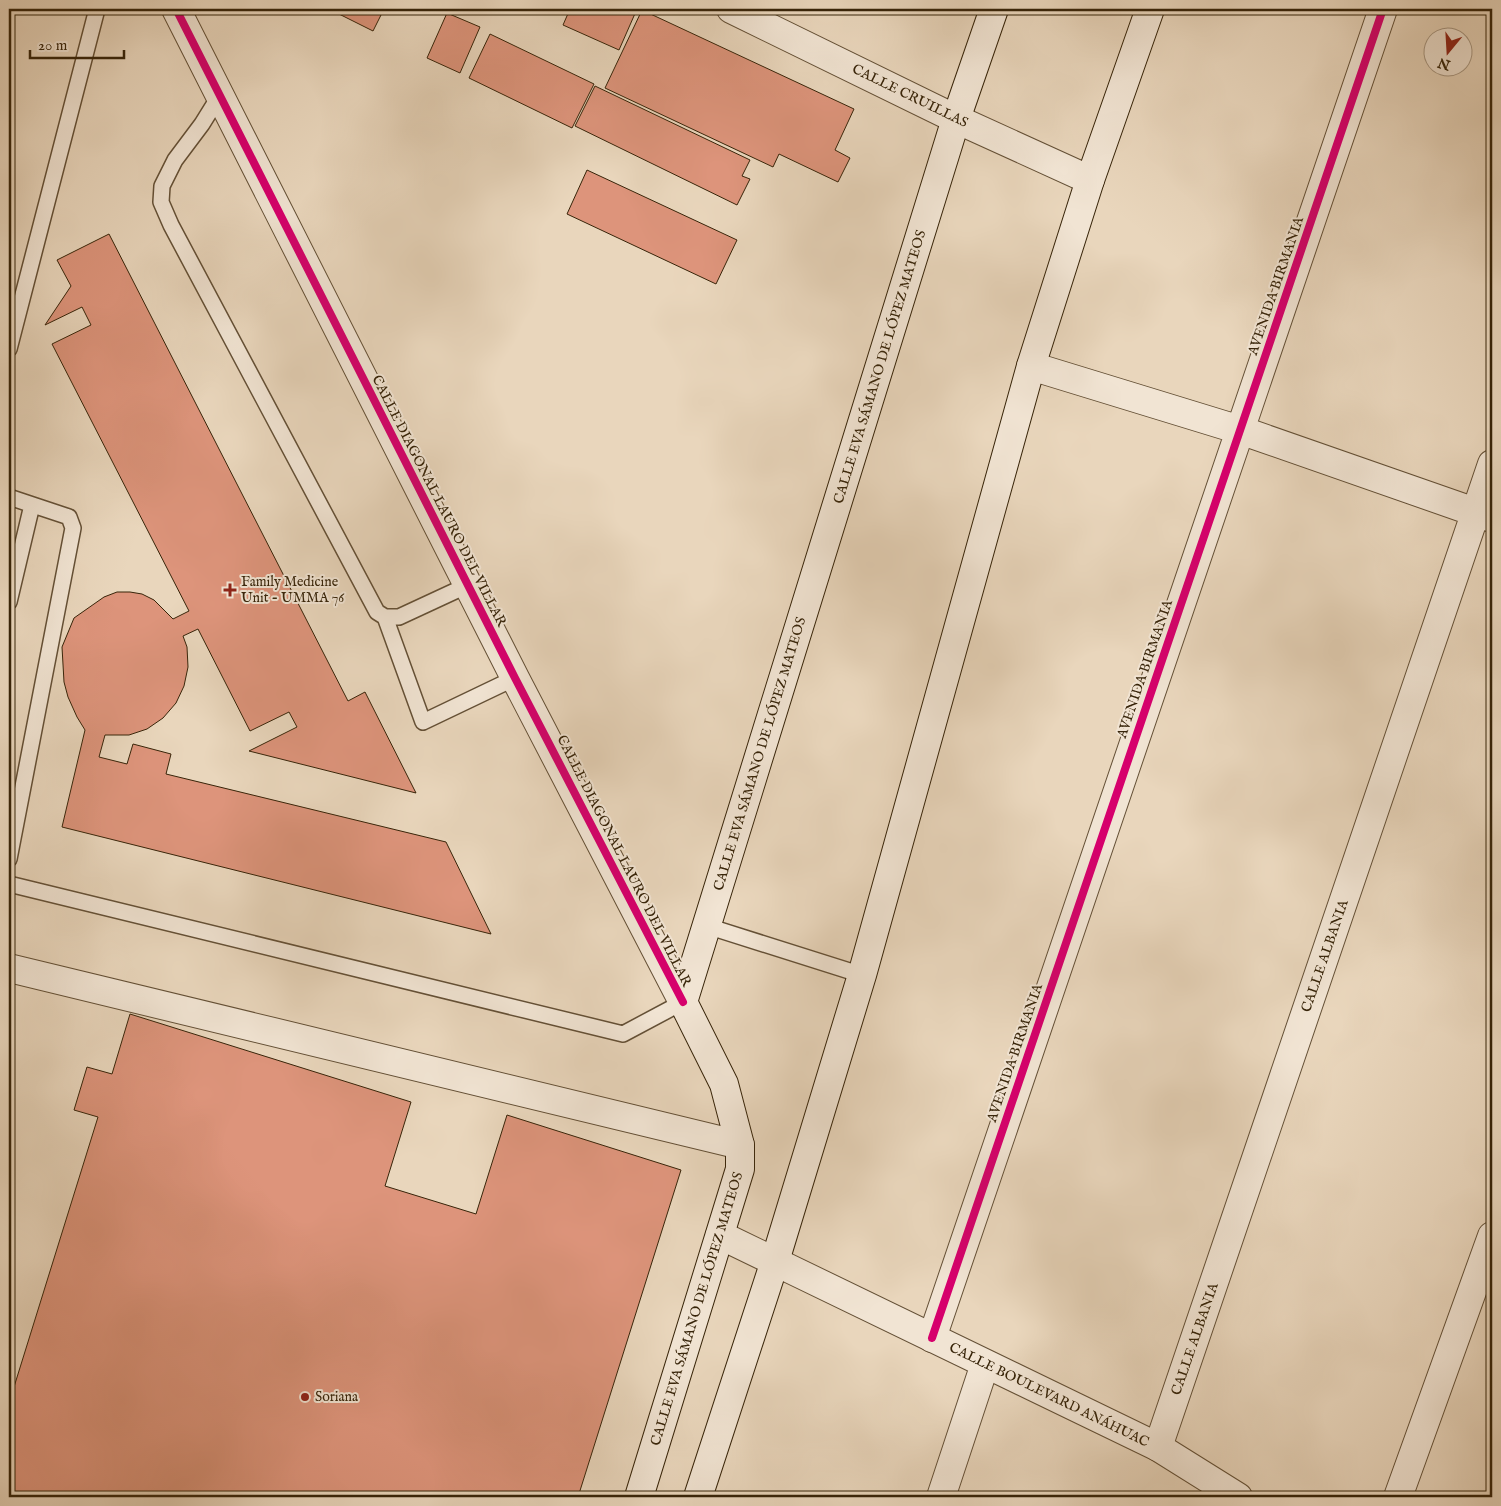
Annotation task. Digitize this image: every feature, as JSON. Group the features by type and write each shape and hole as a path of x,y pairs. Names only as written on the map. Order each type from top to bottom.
{"street":[{"name":"CALLE DIAGONAL LAURO DEL VILLAR","path":"176,9 515,678 683,1002"},
{"name":"CALLE CRUILLAS","path":"731,9 956,119 1090,180"},
{"name":"CALLE EVA SÁMANO DE LÓPEZ MATEOS","path":"639,1497 740,1169 740,1144 724,1084 683,1002 956,119 994,9"},
{"path":"698,1497 775,1260 862,975 1030,366 1090,180 1150,9"},
{"name":"AVENIDA BIRMANIA","path":"932,1338 1383,9"},
{"path":"1030,366 1240,430 1484,515"},
{"name":"CALLE ALBANIA","path":"1158,1447 1484,515 1492,464"},
{"path":"9,968 740,1144"},
{"name":"CALLE BOULEVARD ANÁHUAC","path":"720,1235 1158,1447 1238,1497"},
{"path":"1398,1497 1492,1236"},
{"path":"941,1497 985,1364"}],"lane":[{"path":"9,349 97,9"},
{"path":"220,95 202,124 175,160 162,186 161,202 180,243 377,612 385,617 399,617 468,585"},
{"path":"9,497 69,518 73,528 9,859"},
{"path":"9,602 32,505"},
{"path":"385,617 423,722 515,678"},
{"path":"9,884 623,1034 683,1002"},
{"path":"707,926 862,975"}],"building":[{"path":"329,9 384,9 373,31"},
{"path":"570,9 637,9 619,50 563,25"},
{"path":"642,10 854,109 835,150 850,158 838,182 779,154 773,167 605,88"},
{"path":"447,13 480,27 460,73 427,58"},
{"path":"490,34 594,84 572,128 469,78"},
{"path":"595,86 750,160 742,176 750,179 737,205 575,126"},
{"path":"587,170 737,240 716,284 567,214"},
{"path":"109,234 348,701 365,692 416,793 249,751 297,727 289,712 250,731 198,629 183,636 187,647 188,667 184,686 176,703 163,718 147,729 129,735 105,735 99,757 127,764 133,744 171,754 166,774 446,842 491,934 62,827 85,730 68,697 64,682 62,647 74,618 104,597 117,592 142,594 154,600 173,619 189,611 52,344 91,325 82,307 45,325 71,286 57,260"},
{"path":"130,1014 411,1102 385,1186 476,1214 507,1115 681,1170 578,1497 9,1497 9,1403 98,1117 74,1110 87,1067 112,1074"}],"cycle path":[{"path":"176,9 515,678 683,1002"},
{"path":"932,1338 1383,9"}],"place":[{"name":"Family Medicine Unit - UMMA 76","path":"230,590"},
{"name":"Soriana","path":"305,1397"}]}
